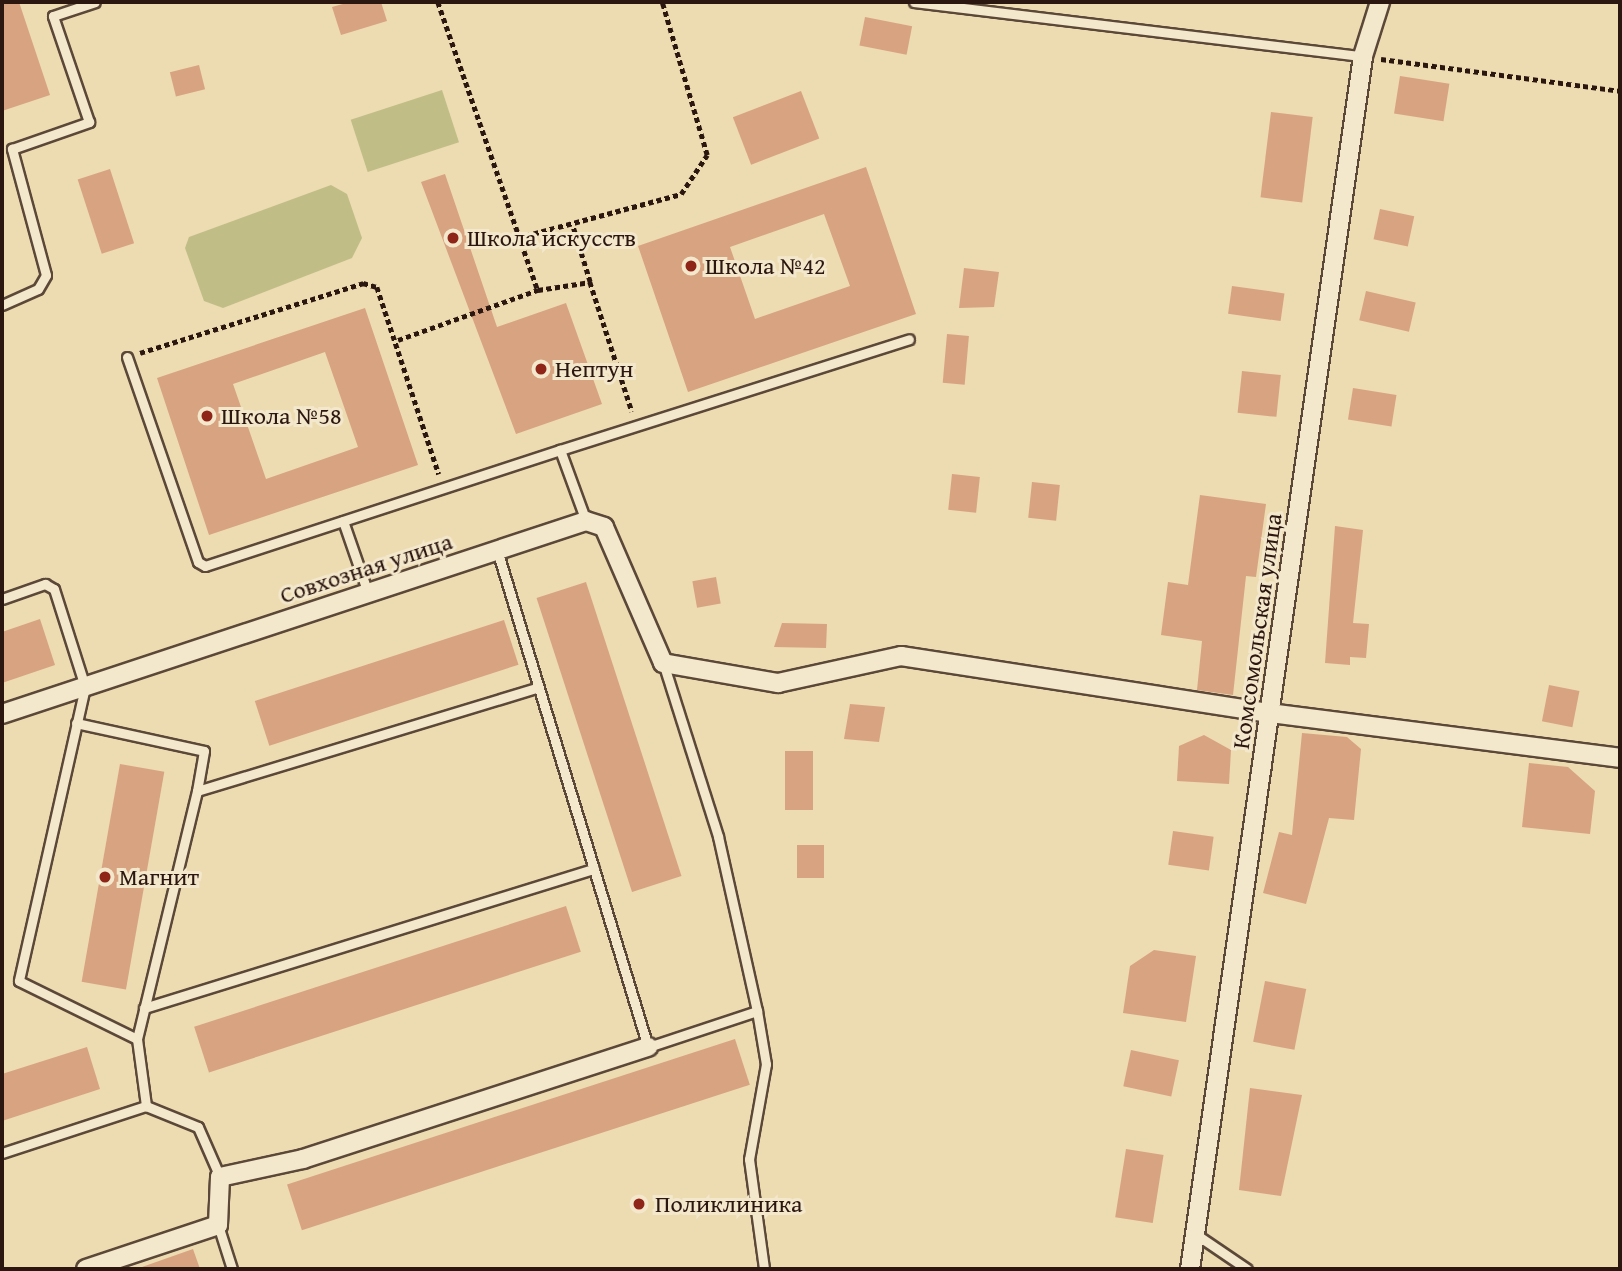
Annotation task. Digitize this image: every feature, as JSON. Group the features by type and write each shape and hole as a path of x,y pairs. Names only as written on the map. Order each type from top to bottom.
{"street":[{"name":"Комсомольская улица","path":"1190,1269 1197,1235 1363,56 1380,2"},
{"path":"586,521 604,527 663,663 778,683 901,656 1270,713 1620,758"},
{"name":"Совхозная улица","path":"2,715 586,521"},
{"path":"86,1269 218,1225 220,1177 303,1159 648,1047"}],"lane":[{"path":"2,305 38,289 46,275 12,149 89,122 53,16 95,2"},
{"path":"914,2 1363,56"},
{"path":"127,357 198,562 205,566 909,339"},
{"path":"560,450 586,521"},
{"path":"343,521 368,593"},
{"path":"497,550 648,1047 757,1012"},
{"path":"2,598 45,584 54,589 85,687 19,981 137,1039"},
{"path":"663,663 718,836 766,1064 749,1159 764,1269"},
{"path":"197,791 539,687"},
{"path":"76,723 204,751 197,791 137,1039 146,1106"},
{"path":"144,1008 594,869"},
{"path":"2,1153 146,1106 198,1127 220,1177"},
{"path":"218,1225 232,1269"},
{"path":"1197,1235 1247,1269"}],"path":[{"path":"438,2 517,238 538,290"},
{"path":"517,238 573,227 681,194 706,155 662,2"},
{"path":"1363,56 1620,90"},
{"path":"573,227 637,428"},
{"path":"398,340 538,290 590,282"},
{"path":"127,357 363,283 377,287 398,340 443,488"}],"shaded area":[{"path":"442,90 459,142 368,172 351,120"},
{"path":"331,185 347,194 362,238 352,258 223,308 204,301 185,248 189,237"}],"building":[{"path":"2,2 19,2 50,95 2,111"},
{"path":"350,2 381,2 387,21 341,35 332,7"},
{"path":"865,17 912,26 907,55 859,45"},
{"path":"199,65 205,89 176,97 170,72"},
{"path":"1400,76 1449,84 1443,121 1394,114"},
{"path":"801,91 819,139 751,165 733,117"},
{"path":"1271,112 1313,117 1302,202 1261,197"},
{"name":"Школа №42","path":"866,167 916,314 688,392 638,246","holes":["824,214 850,286 755,319 730,247"]},
{"path":"110,169 134,243 102,254 78,180"},
{"name":"Нептун","path":"445,174 497,327 566,303 602,404 516,434 421,182"},
{"path":"1380,209 1414,216 1408,247 1374,239"},
{"path":"964,268 999,272 994,307 959,308"},
{"path":"1232,286 1284,293 1281,321 1228,314"},
{"path":"1366,291 1416,302 1409,332 1359,320"},
{"name":"Школа №58","path":"365,308 418,465 209,535 157,378","holes":["325,352 358,447 266,479 233,384"]},
{"path":"947,334 969,336 965,385 943,383"},
{"path":"1242,371 1281,375 1276,417 1238,413"},
{"path":"1353,388 1396,395 1391,426 1348,420"},
{"path":"952,474 980,477 976,513 948,510"},
{"path":"1032,482 1060,485 1056,521 1028,518"},
{"path":"1200,495 1266,504 1256,577 1246,576 1233,695 1197,690 1202,641 1161,635 1168,582 1188,585"},
{"path":"1335,526 1363,530 1353,623 1369,624 1366,658 1350,657 1350,665 1325,663"},
{"path":"716,577 721,604 697,608 692,581"},
{"path":"586,582 681,876 632,892 537,598"},
{"path":"40,619 55,665 2,683 2,632"},
{"path":"504,620 519,665 269,746 255,701"},
{"path":"782,623 827,624 826,648 774,647"},
{"path":"1549,685 1579,691 1572,727 1542,721"},
{"path":"850,704 885,707 879,742 844,739"},
{"path":"1302,733 1347,737 1361,749 1354,820 1329,818 1306,904 1263,893 1279,832 1292,835"},
{"path":"1204,735 1231,750 1229,784 1177,781 1179,746"},
{"path":"785,751 813,751 813,810 785,810"},
{"path":"1529,763 1568,767 1595,791 1590,834 1522,827"},
{"path":"120,764 164,772 126,989 82,982"},
{"path":"1173,831 1214,837 1209,870 1168,865"},
{"path":"797,845 824,845 824,878 797,878"},
{"path":"566,906 581,952 209,1072 194,1027"},
{"path":"1154,950 1196,956 1186,1022 1123,1013 1130,966"},
{"path":"1265,981 1306,989 1294,1050 1253,1042"},
{"path":"735,1039 750,1085 302,1230 287,1185"},
{"path":"87,1047 100,1089 2,1121 2,1074"},
{"path":"1131,1050 1179,1060 1171,1096 1123,1086"},
{"path":"1250,1088 1302,1095 1281,1196 1239,1190"},
{"path":"1126,1149 1164,1155 1153,1223 1115,1217"},
{"path":"193,1249 200,1269 142,1269 142,1267"}],"place":[{"name":"Школа искусств","path":"453,238"},
{"name":"Школа №42","path":"691,266"},
{"name":"Нептун","path":"541,369"},
{"name":"Школа №58","path":"207,416"},
{"name":"Магнит","path":"105,877"},
{"name":"Поликлиника","path":"639,1204"}]}
